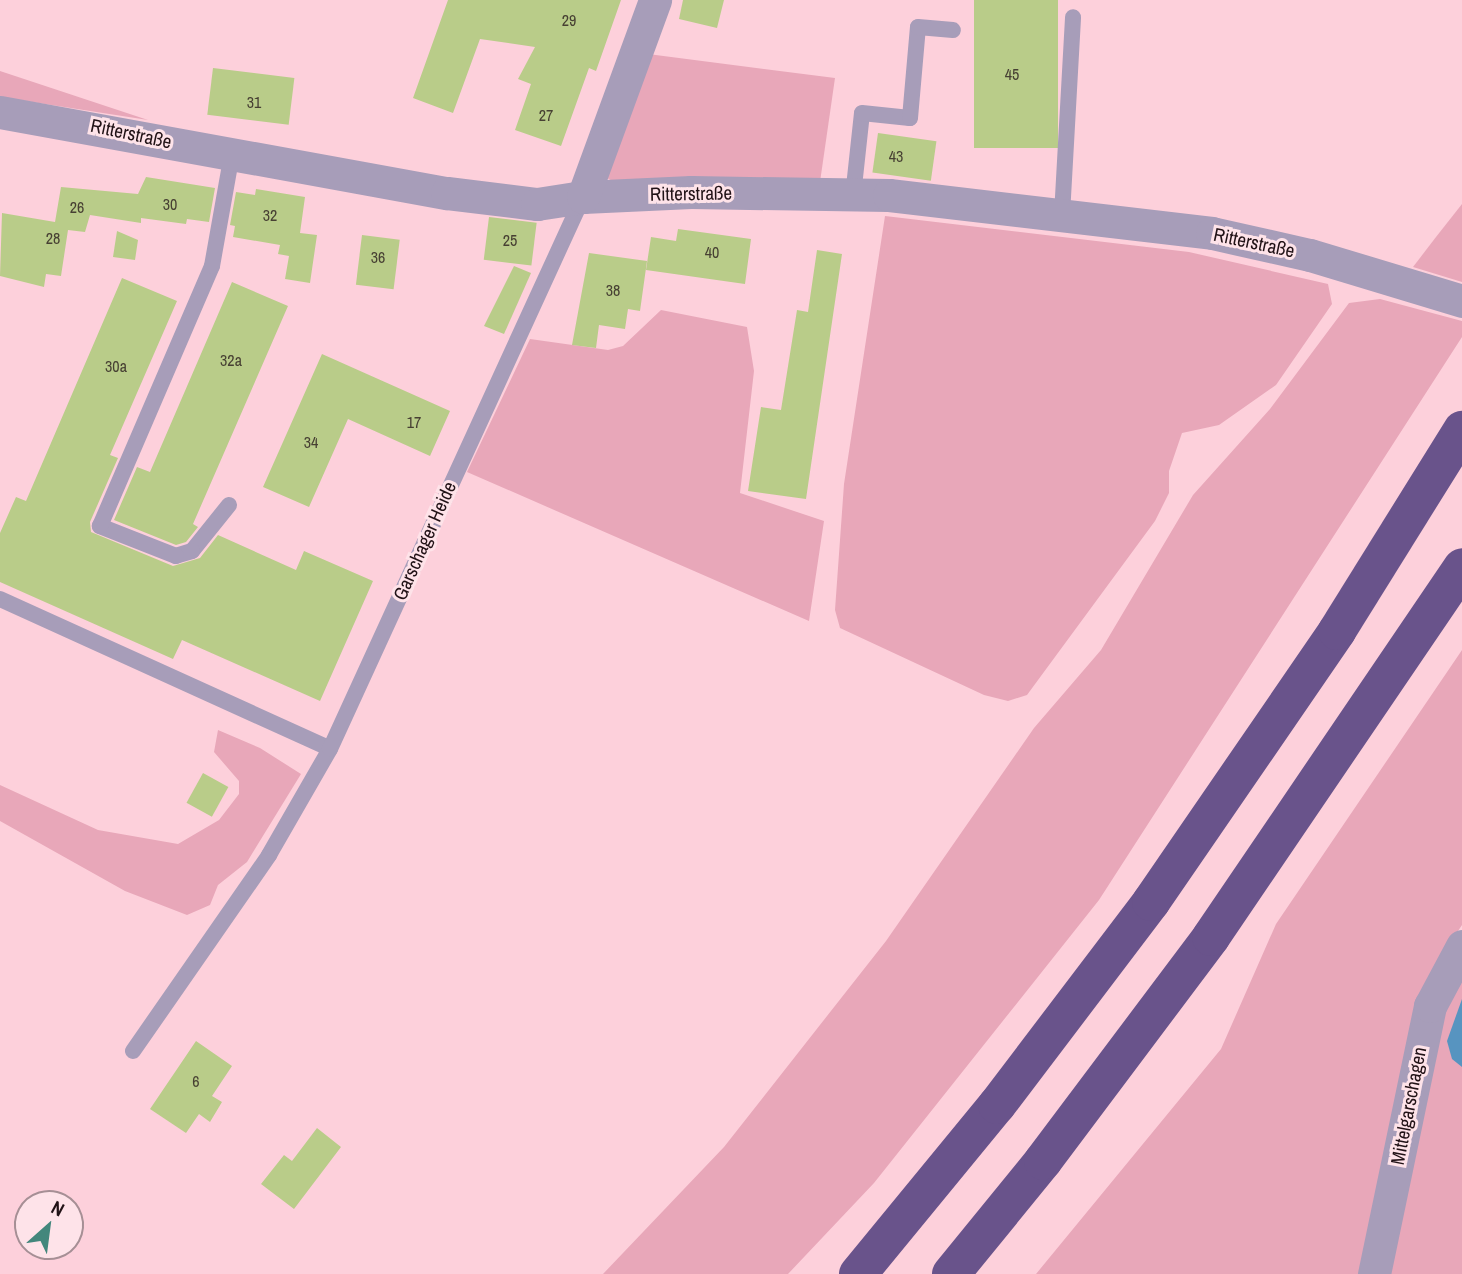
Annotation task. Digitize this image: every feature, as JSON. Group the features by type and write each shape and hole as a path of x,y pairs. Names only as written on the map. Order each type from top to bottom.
{"highway":[{"path":"858,1274 997,1105 1151,902 1337,631 1462,430"},
{"path":"951,1274 1043,1161 1211,937 1462,567"}],"street":[{"name":"Garschager Heide","path":"583,197 655,0"},
{"name":"Ritterstraße","path":"0,112 447,193 537,204 583,197 691,192 889,195 1212,233 1383,276 1462,301"},
{"name":"Mittelgarschagen","path":"1374,1274 1430,1006 1462,946"}],"lane":[{"path":"1062,215 1073,17"},
{"path":"853,196 862,113 910,118 918,27 953,30"},
{"path":"229,505 192,551 176,556 100,526 212,266 232,154"},
{"name":"Garschager Heide","path":"133,1051 270,855 330,749 583,197"},
{"path":"0,599 330,749"}],"shaded area":[{"path":"648,54 835,78 820,182 614,182 607,178"},
{"path":"0,71 148,120 0,97"},
{"path":"1462,204 1462,282 1413,267 1436,237"},
{"path":"885,216 1189,252 1328,284 1332,304 1276,385 1219,425 1182,433 1169,471 1169,493 1155,521 1027,695 1008,701 984,695 840,628 835,610 844,484"},
{"path":"1380,299 1462,321 1462,337 1099,900 874,1183 788,1274 603,1274 724,1147 886,941 1034,728 1101,650 1193,495 1270,409 1349,303"},
{"path":"661,310 747,327 754,371 740,493 824,521 809,621 467,472 530,339 608,350 623,346"},
{"path":"1462,650 1462,925 1448,946 1365,1274 1036,1274 1221,1049 1276,924"},
{"path":"218,730 260,748 301,774 247,862 218,885 210,905 187,915 125,891 0,821 0,785 98,830 178,844 219,820 239,794 239,781 214,752"},
{"path":"1462,958 1462,1274 1383,1274 1440,1007"}],"water":[{"path":"1462,999 1462,1067 1452,1059 1447,1041"}],"building":[{"path":"448,0 621,0 596,71 589,68 561,146 515,130 531,84 518,79 535,47 480,39 453,113 413,98"},
{"path":"683,0 724,0 717,28 679,19"},
{"path":"974,0 1058,0 1058,148 974,148"},
{"path":"213,68 294,78 289,125 207,115"},
{"path":"878,133 936,141 931,181 872,173"},
{"path":"146,177 215,188 209,222 187,219 186,224 141,218 141,223 90,215 85,232 68,230 61,276 46,274 44,287 0,276 2,213 55,222 61,187 138,194"},
{"path":"256,189 305,197 300,233 317,235 310,283 285,279 289,256 278,254 280,245 233,237 235,226 230,225 236,192 255,195"},
{"path":"489,217 537,223 531,266 484,260"},
{"path":"678,229 751,239 745,284 646,270 651,237 676,241"},
{"path":"117,231 138,240 135,260 113,257"},
{"path":"362,235 400,240 394,289 356,285"},
{"path":"817,250 842,254 806,499 748,491 761,407 781,410 797,310 808,312"},
{"path":"589,253 647,261 640,311 628,309 625,329 599,325 596,348 572,345"},
{"path":"514,266 531,273 504,334 484,326"},
{"path":"122,278 177,301 110,455 118,458 90,522 91,532 173,566 200,558 218,535 296,570 304,551 373,581 320,701 182,640 173,659 0,582 0,533 16,497 26,501"},
{"path":"232,282 288,306 193,524 198,527 186,542 176,545 114,520 137,467 150,472"},
{"path":"322,354 450,411 430,456 348,419 309,507 263,487"},
{"path":"203,773 228,787 212,817 187,803"},
{"path":"196,1041 232,1066 212,1096 222,1102 210,1122 199,1114 186,1133 150,1109"},
{"path":"317,1128 341,1147 294,1209 261,1184 284,1155 292,1161"}]}
